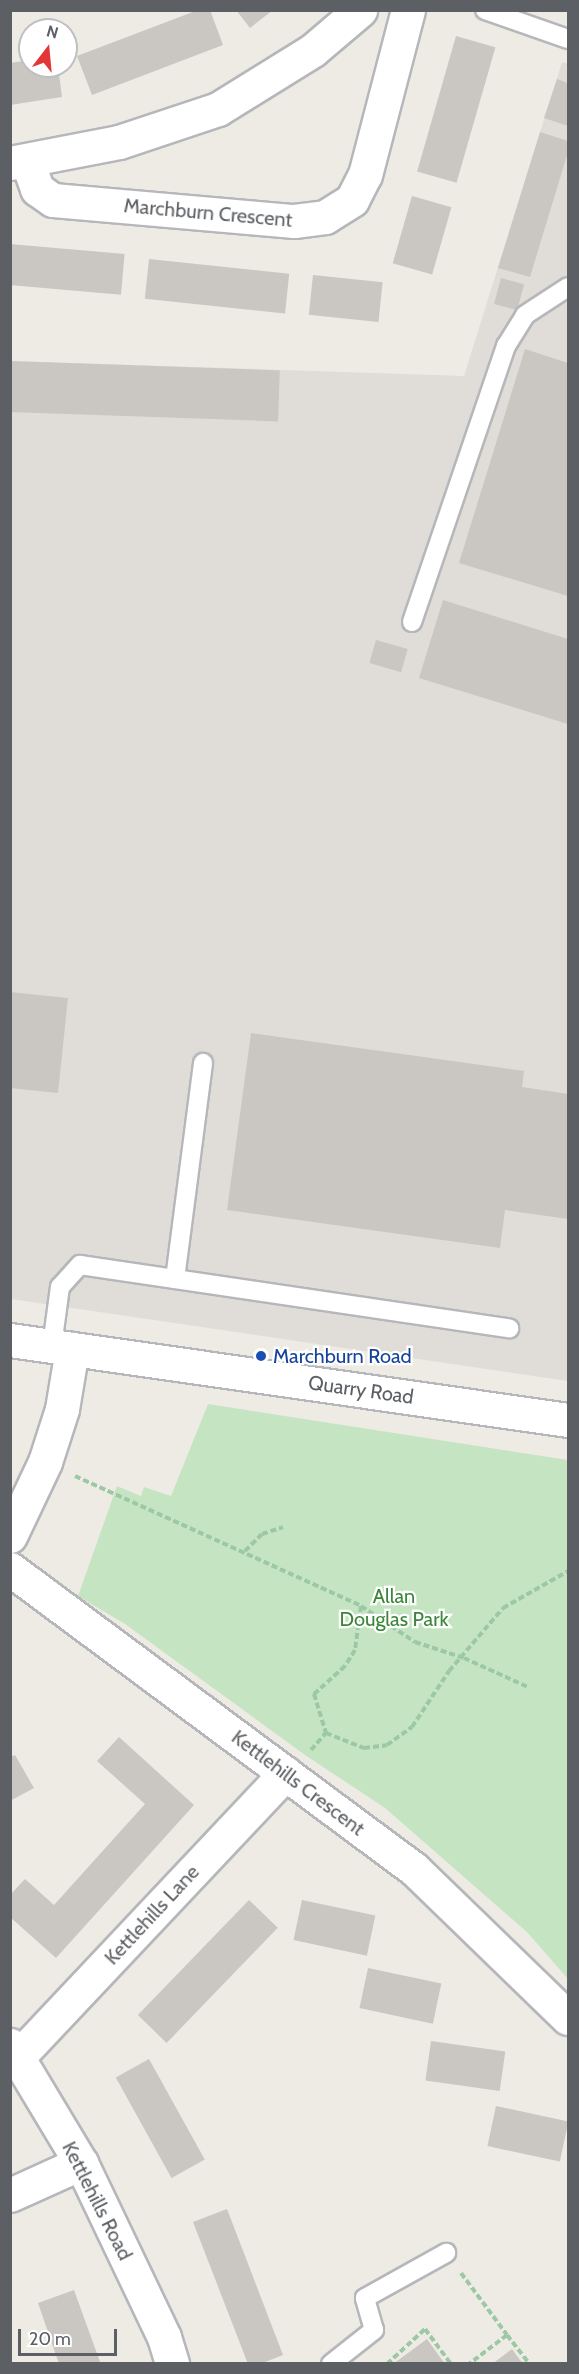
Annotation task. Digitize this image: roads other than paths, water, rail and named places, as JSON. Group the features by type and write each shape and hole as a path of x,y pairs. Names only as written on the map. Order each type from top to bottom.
{"street":[{"name":"Marchburn Crescent","path":"360,10 313,50 218,109 119,142 19,162 37,189 52,200 294,221 325,217 352,200 365,175 408,10"},
{"name":"Quarry Road","path":"10,1340 568,1420"},
{"path":"10,1536 45,1462 62,1409 62,1347"},
{"name":"Kettlehills Crescent","path":"10,1569 414,1869 568,2018"},
{"name":"Kettlehills Lane","path":"14,2051 286,1773"},
{"name":"Kettlehills Road","path":"14,2051 81,2163 164,2337 172,2364"},
{"path":"10,2195 81,2163"}],"lane":[{"path":"485,10 568,39"},
{"path":"412,622 506,346 525,315 568,287"},
{"path":"175,1279 203,1063"},
{"path":"62,1347 60,1287 80,1265 509,1328"},
{"path":"331,2364 374,2330 364,2298 446,2253"}],"place":[{"name":"Marchburn Road","path":"261,1356"}],"park label":[{"name":"Allan Douglas Park","path":"394,1608"}]}
